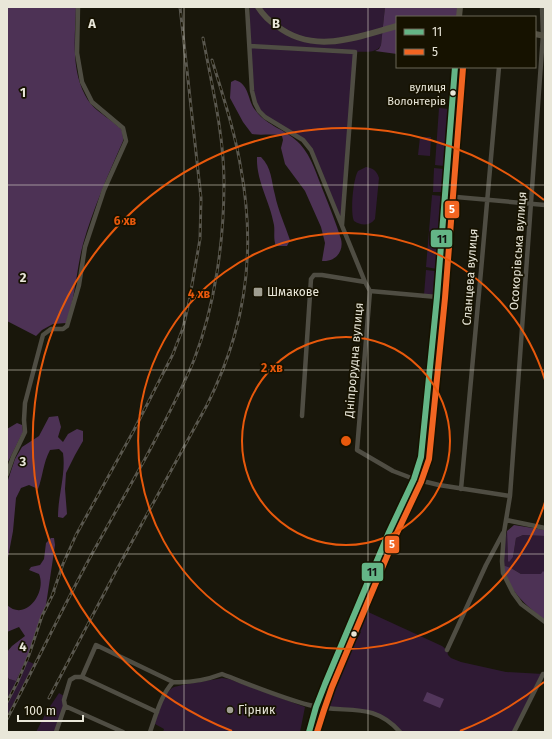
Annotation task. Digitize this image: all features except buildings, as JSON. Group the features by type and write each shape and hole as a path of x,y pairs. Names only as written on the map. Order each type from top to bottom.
{"street":[{"path":"7,474 13,457 26,432 24,420 25,403 44,335 51,329 63,329 68,326 79,285 85,247 104,190 126,141 123,128 92,102 82,82 77,53 78,7"},
{"name":"Дніпрорудна вулиця","path":"248,7 252,91 255,103 259,111 265,117 303,140 310,150 341,226 370,291 357,450 393,471 414,480"},
{"path":"258,7 265,16 284,32 294,37 314,42 337,41 396,26"},
{"name":"Осокорівська вулиця","path":"510,496 544,36 542,7"},
{"path":"250,46 355,52 341,226"},
{"path":"309,732 316,707 389,532 414,480 422,449 437,297 455,68"},
{"name":"Сланцева вулиця","path":"461,488 474,358 486,199 499,68"},
{"path":"445,196 545,204"},
{"path":"302,416 311,279 314,275 322,275 365,282"},
{"path":"370,291 437,297"},
{"path":"414,480 510,496 504,532 502,569 513,593 522,604 545,622"},
{"path":"506,520 545,528"},
{"path":"447,650 491,555 504,532"},
{"path":"82,677 96,645 173,682 186,683 212,678 222,674 316,707 360,710 374,713 387,719 400,732"},
{"path":"514,732 543,674 545,674"},
{"path":"56,732 66,706 64,700 70,680 75,677 82,677 157,712"},
{"path":"150,732 165,692 173,682"},
{"path":"66,706 123,732"}],"shaded area":[{"path":"7,7 76,7 75,52 81,85 91,104 121,129 123,136 123,141 101,192 83,244 72,303 66,323 53,324 42,330 36,336 7,321"},
{"path":"250,7 385,7 381,45 373,51 356,52 341,226 310,150 303,140 265,117 255,103 250,46"},
{"path":"385,7 460,7 459,16 396,16 396,54 375,51 379,49 381,45"},
{"path":"235,80 240,82 246,89 253,107 261,116 266,121 295,139 308,155 341,239 341,248 335,258 322,261 325,243 321,227 305,191 285,164 281,148 283,140 282,136 252,134 243,122 230,98 231,82"},
{"path":"439,108 449,109 444,166 435,165"},
{"path":"420,137 431,137 430,156 418,155"},
{"path":"257,157 261,157 265,161 271,174 278,206 290,240 287,246 276,246 274,238 274,225 270,208 261,183 257,166"},
{"path":"366,167 374,170 379,178 375,219 371,223 362,224 354,221 352,211 353,196 356,175 358,171"},
{"path":"434,168 444,169 443,192 433,192"},
{"path":"432,195 442,196 437,269 426,267"},
{"path":"426,270 435,271 434,296 424,295"},
{"path":"58,416 61,427 58,437 63,442 68,434 77,429 83,431 83,441 66,473 65,489 67,514 63,518 58,517 63,477 63,453 59,449 50,450 38,489 29,485 21,488 16,498 13,531 7,563 8,480 15,459 22,447 39,436 49,417"},
{"path":"17,423 22,425 23,432 7,464 7,429"},
{"path":"514,525 545,530 545,536 523,535 516,538 513,557 509,562 507,531"},
{"path":"507,531 508,561 513,557 516,538 523,535 545,536 545,573 543,572 541,575 521,574 511,568 503,567 504,545"},
{"path":"51,538 54,538 55,545 46,605 28,655 16,681 9,679 7,676 7,652 25,636 19,627 7,632 7,605 14,609 21,610 27,608 37,597 41,581 39,574 29,570 31,567 40,565 44,559 46,543"},
{"path":"505,566 521,574 541,574 543,571 545,573 545,620 525,604 514,591 506,576 503,567"},
{"path":"366,611 442,646 447,650 448,655 451,658 461,662 506,672 543,674 514,732 400,732 374,713 325,708 354,638 357,639 361,632 358,630"},
{"path":"26,660 34,664 7,716 7,676 9,679 16,681"},
{"name":"Гірник","path":"222,678 229,679 305,707 300,732 163,732 164,729 155,724 163,700 172,688 180,685"},
{"path":"427,692 444,699 440,708 423,701"},
{"path":"59,693 64,696 64,706 54,732 36,732 47,711"}],"railway":[{"path":"52,596 63,564 76,535 134,430 173,354 183,328 189,302 200,239 201,198 180,7"},
{"path":"7,719 99,540 171,410 194,360 208,318 220,250 224,205 224,183 220,129 203,38"},
{"path":"49,698 116,571 207,405 219,380 234,337 246,275 246,211 241,169 235,141 212,60"},
{"path":"7,702 29,655 42,616 54,592"}],"transit line":[{"name":"11","path":"309,732 316,707 325,684 389,532 414,479 421,457 437,297 455,68"},
{"name":"5","path":"317,732 332,687 396,535 421,482 429,459 445,298 463,68"}],"place":[{"name":"вулиця Волонтерів","path":"453,93"},
{"name":"Шмакове","path":"258,292"},
{"name":"Гірник","path":"230,710"}]}
